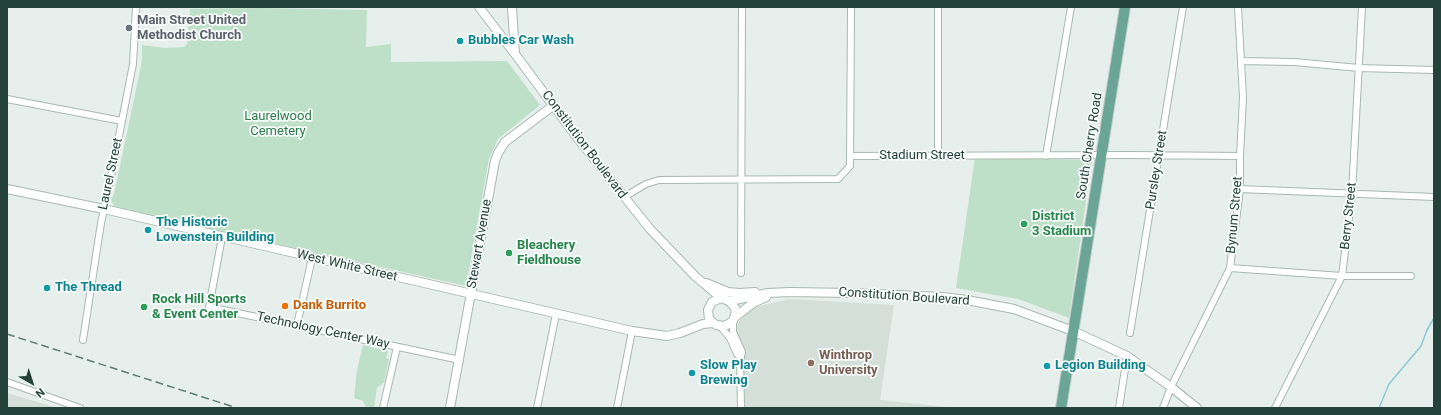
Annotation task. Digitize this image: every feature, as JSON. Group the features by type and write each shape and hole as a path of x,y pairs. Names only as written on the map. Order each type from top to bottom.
{"main road":[{"name":"South Cherry Road","path":"1061,408 1125,7"}],"street":[{"name":"Laurel Street","path":"83,340 104,209 132,64 136,7"},
{"name":"Constitution Boulevard","path":"479,7 579,140 650,229 697,278 714,294 721,298 729,301 768,293 859,293 967,300 1014,309 1073,331 1127,356 1171,387 1197,408"},
{"path":"512,7 515,54"},
{"path":"741,273 742,7"},
{"path":"624,197 646,184 659,180 838,179 850,166 851,7"},
{"path":"938,7 938,156"},
{"path":"1046,156 1070,7"},
{"name":"Pursley Street","path":"1130,333 1183,7"},
{"name":"Bynum Street","path":"1163,408 1171,387 1230,268 1240,189 1243,98 1238,36 1238,7"},
{"name":"Berry Street","path":"1275,408 1342,276 1352,193 1362,7"},
{"path":"1241,61 1294,62 1359,68 1434,70"},
{"path":"7,99 122,121"},
{"name":"Stewart Avenue","path":"450,408 472,294 493,170 498,153 505,142 554,105"},
{"name":"Stadium Street","path":"850,156 1240,156"},
{"name":"West White Street","path":"7,189 104,209 632,331 660,336 675,335 704,324 712,323"},
{"path":"1240,189 1434,197"},
{"name":"Technology Center Way","path":"222,237 209,307 460,360"},
{"path":"297,325 312,258"},
{"path":"1230,268 1342,276 1411,276"},
{"path":"697,278 728,292 768,293"},
{"name":"Constitution Boulevard","path":"697,278 708,296 709,319 712,323"},
{"name":"Constitution Boulevard","path":"720,326 725,326 753,303 776,293"},
{"path":"708,309 712,302 721,298"},
{"path":"729,301 735,308 733,332 742,352 741,408"},
{"name":"West White Street","path":"688,331 702,320 708,309"},
{"path":"537,408 556,314"},
{"path":"712,323 720,326 730,338 741,358"},
{"path":"617,408 632,331"},
{"path":"383,408 397,346"},
{"path":"1119,408 1127,356"},
{"path":"7,382 80,408"}],"shaded area":[{"name":"Winthrop University","path":"789,299 894,305 880,400 957,408 737,408 737,326 740,320 750,310 756,307"},
{"path":"7,393 58,408 7,408"}],"green space":[{"name":"Laurelwood Cemetery","path":"258,8 367,10 366,47 391,44 391,62 507,61 540,105 498,139 489,159 466,286 115,208 111,200 114,194 142,61 142,45 165,48 184,47 187,44 190,9"},
{"name":"District 3 Stadium","path":"975,158 1092,160 1069,318 1018,299 956,288"},
{"path":"363,345 388,351 386,358 389,359 384,382 377,388 374,408 365,406 363,401 354,398 357,370"}],"waterway":[{"path":"1379,408 1389,384 1421,346 1427,330 1434,318"}],"railway":[{"path":"7,334 237,408"}],"place":[{"name":"Main Street United Methodist Church","path":"129,28"},
{"name":"Bubbles Car Wash","path":"460,41"},
{"name":"District 3 Stadium","path":"1024,224"},
{"name":"The Historic Lowenstein Building","path":"148,230"},
{"name":"Bleachery Fieldhouse","path":"509,253"},
{"name":"The Thread","path":"47,288"},
{"name":"Dank Burrito","path":"285,306"},
{"name":"Rock Hill Sports & Event Center","path":"144,307"},
{"name":"Winthrop University","path":"811,363"},
{"name":"Legion Building","path":"1047,366"},
{"name":"Slow Play Brewing","path":"692,373"}]}
